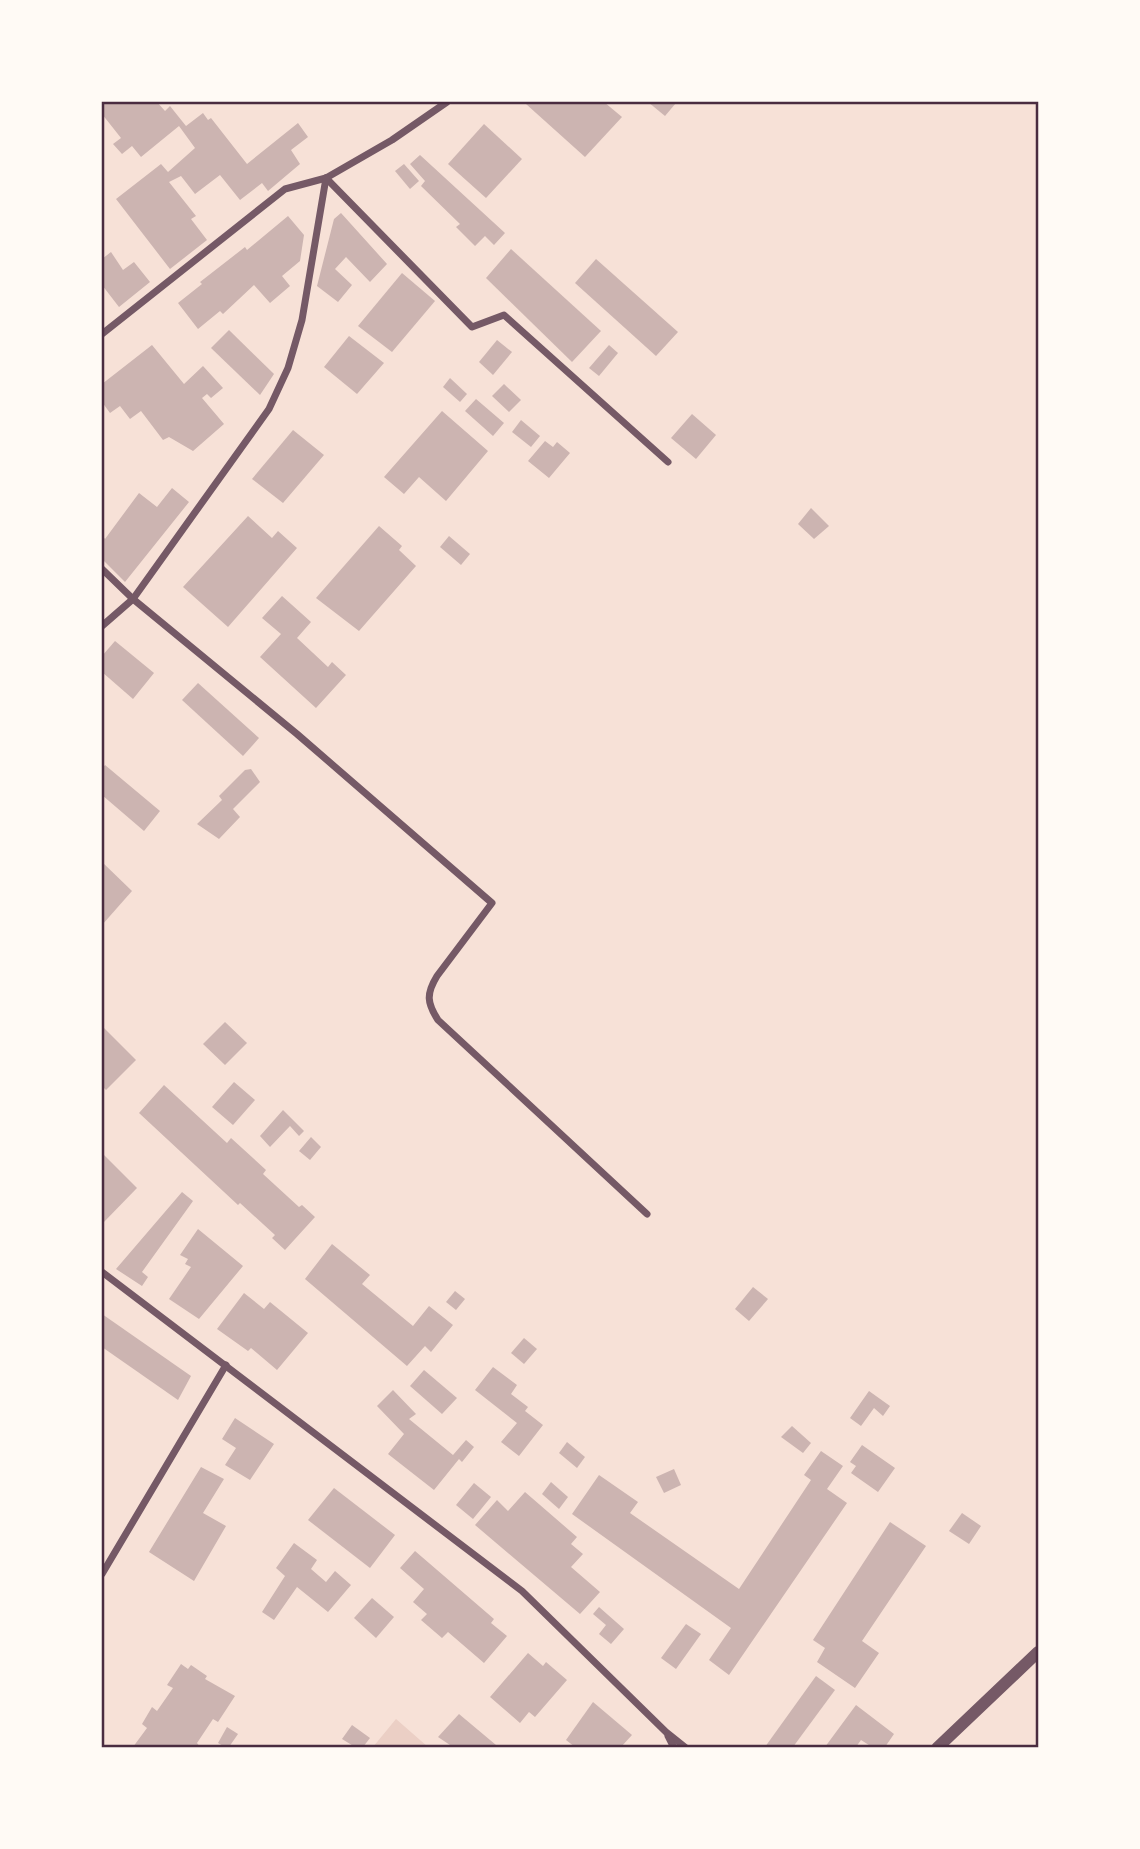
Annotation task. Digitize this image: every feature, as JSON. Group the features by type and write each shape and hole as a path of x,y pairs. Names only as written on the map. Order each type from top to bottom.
{"street":[{"path":"102,334 285,189 326,178 392,140 447,102"},
{"path":"326,178 472,327 504,315 668,462"},
{"path":"102,626 133,599 269,409 288,368 302,320 326,178"},
{"path":"102,569 133,599 297,734 492,903 437,976 429,989 428,1004 438,1020 647,1214"},
{"path":"102,1272 522,1591 666,1732 686,1748"},
{"path":"102,1574 226,1365"},
{"path":"937,1748 1038,1652"},
{"path":"666,1732 674,1748"}],"shaded area":[{"path":"396,1719 428,1747 373,1747"}],"building":[{"path":"102,102 157,102 165,111 170,106 186,126 203,113 208,120 211,118 247,164 298,123 308,137 291,150 300,164 268,191 262,183 240,200 220,175 195,194 181,176 169,182 196,216 191,219 207,240 170,269 116,199 161,164 168,172 195,148 179,126 141,157 132,146 122,154 113,144 121,138 102,114"},
{"path":"604,102 622,117 585,157 526,104"},
{"path":"648,102 674,102 676,103 665,116"},
{"path":"484,124 522,159 486,198 448,164"},
{"path":"420,155 505,233 494,245 485,236 475,246 456,227 460,224 421,186 425,181 410,164"},
{"path":"404,164 419,181 410,189 395,171"},
{"path":"341,213 387,264 370,282 346,257 335,269 352,285 338,302 317,286 334,219"},
{"path":"288,216 304,235 300,261 282,276 290,286 270,303 254,285 223,314 220,311 198,329 178,303 202,284 200,282 245,247 247,250"},
{"path":"511,249 601,331 572,362 486,278"},
{"path":"111,252 123,270 134,262 150,282 119,307 102,285 102,259"},
{"path":"596,259 678,332 656,356 575,283"},
{"path":"402,273 435,301 392,352 358,326"},
{"path":"229,330 274,374 260,395 211,348"},
{"path":"349,336 384,363 357,394 324,367"},
{"path":"497,340 512,352 493,375 479,362"},
{"path":"152,345 184,384 203,366 223,388 211,398 207,394 202,398 224,424 193,451 169,437 163,440 141,411 130,419 120,406 110,413 102,402 102,384"},
{"path":"609,345 618,353 599,376 589,368"},
{"path":"450,378 467,394 460,402 443,387"},
{"path":"504,384 521,400 509,412 492,396"},
{"path":"476,399 504,423 493,436 465,411"},
{"path":"442,411 488,451 446,501 419,477 404,494 384,477"},
{"path":"692,414 716,435 696,459 671,438"},
{"path":"521,420 540,436 531,447 512,432"},
{"path":"293,430 324,455 283,503 252,479"},
{"path":"545,441 553,447 557,442 570,453 549,478 528,461"},
{"path":"172,488 189,502 125,582 102,559 102,535 105,539 139,493 157,507"},
{"path":"811,508 829,526 814,539 798,524"},
{"path":"248,516 272,538 278,531 297,548 228,627 183,587"},
{"path":"379,526 402,546 399,550 416,566 359,631 316,598"},
{"path":"449,536 470,554 461,565 440,547"},
{"path":"282,596 311,622 297,638 328,667 332,662 346,675 316,708 260,657 281,634 262,618"},
{"path":"115,641 154,673 133,699 102,672 102,656"},
{"path":"198,683 259,738 243,756 182,700"},
{"path":"105,765 160,811 144,831 102,795 102,769"},
{"path":"251,769 260,782 233,809 240,817 219,839 197,824 222,800 219,796 245,770"},
{"path":"102,862 132,891 102,925"},
{"path":"225,1022 247,1043 225,1065 203,1044"},
{"path":"102,1026 136,1060 106,1090 102,1086"},
{"path":"234,1082 255,1100 233,1125 212,1107"},
{"path":"164,1085 227,1143 231,1138 266,1170 263,1174 299,1207 302,1205 315,1217 285,1250 272,1238 275,1235 240,1203 238,1205 139,1113"},
{"path":"283,1110 304,1131 299,1136 290,1126 270,1147 260,1136"},
{"path":"311,1137 321,1147 310,1160 299,1151"},
{"path":"102,1153 137,1188 102,1224"},
{"path":"182,1192 193,1201 142,1272 148,1277 142,1286 116,1269"},
{"path":"198,1229 243,1266 199,1319 169,1299 191,1267 185,1264 188,1259 180,1255"},
{"path":"332,1244 370,1275 362,1284 413,1326 429,1306 453,1325 431,1352 425,1346 407,1366 305,1279"},
{"path":"753,1287 768,1299 749,1321 735,1309"},
{"path":"455,1291 465,1299 456,1310 446,1302"},
{"path":"244,1293 264,1309 270,1302 308,1333 277,1370 251,1348 248,1351 217,1329"},
{"path":"102,1314 191,1376 178,1400 102,1347"},
{"path":"524,1338 537,1349 524,1364 511,1353"},
{"path":"493,1367 517,1385 511,1394 528,1407 525,1411 543,1425 519,1456 501,1442 517,1423 475,1390"},
{"path":"424,1370 457,1398 442,1414 410,1386"},
{"path":"393,1390 416,1414 409,1419 453,1455 466,1440 474,1447 462,1462 459,1459 434,1490 388,1454 404,1434 377,1406"},
{"path":"869,1391 890,1406 883,1416 874,1408 861,1426 850,1418"},
{"path":"235,1418 274,1444 250,1480 225,1465 236,1448 222,1439"},
{"path":"792,1426 811,1443 803,1453 781,1437"},
{"path":"567,1442 585,1457 577,1468 559,1453"},
{"path":"862,1445 895,1468 878,1492 851,1473 856,1466 850,1462"},
{"path":"821,1451 843,1466 827,1489 847,1503 729,1675 709,1660 731,1628 572,1514 599,1475 638,1502 630,1513 739,1589 811,1480 804,1475"},
{"path":"201,1467 224,1479 203,1513 226,1526 194,1581 149,1552"},
{"path":"674,1469 681,1485 664,1493 656,1477"},
{"path":"551,1482 568,1497 559,1509 542,1494"},
{"path":"474,1483 491,1497 473,1519 456,1505"},
{"path":"334,1488 395,1535 370,1568 308,1520"},
{"path":"525,1492 577,1537 571,1544 583,1554 571,1567 600,1592 580,1614 475,1525 497,1500 508,1511"},
{"path":"962,1513 981,1526 969,1544 949,1531"},
{"path":"890,1522 926,1546 862,1641 879,1653 855,1688 817,1662 825,1648 813,1640"},
{"path":"294,1543 317,1560 311,1569 326,1582 335,1571 351,1585 328,1612 297,1587 274,1620 262,1612 285,1576 276,1568"},
{"path":"415,1551 494,1619 491,1623 507,1636 484,1663 448,1632 442,1638 421,1620 427,1614 413,1602 424,1589 400,1568"},
{"path":"372,1598 394,1617 376,1638 354,1618"},
{"path":"599,1607 624,1629 611,1644 599,1634 606,1625 593,1614"},
{"path":"686,1624 701,1634 676,1669 661,1658"},
{"path":"528,1653 543,1666 546,1662 567,1680 535,1717 529,1712 520,1723 490,1697"},
{"path":"181,1664 188,1669 191,1665 207,1676 205,1679 235,1696 218,1722 213,1719 197,1743 200,1747 133,1747 147,1728 142,1724 152,1707 157,1711 173,1688 167,1685"},
{"path":"816,1676 835,1690 793,1747 765,1747"},
{"path":"593,1702 632,1735 621,1747 575,1747 566,1740"},
{"path":"856,1705 894,1734 885,1747 872,1747 861,1740 856,1747 825,1747"},
{"path":"459,1714 496,1745 453,1747 438,1737"},
{"path":"352,1725 370,1738 363,1747 355,1747 342,1739"},
{"path":"227,1727 238,1734 229,1747 225,1747 218,1743"}]}
